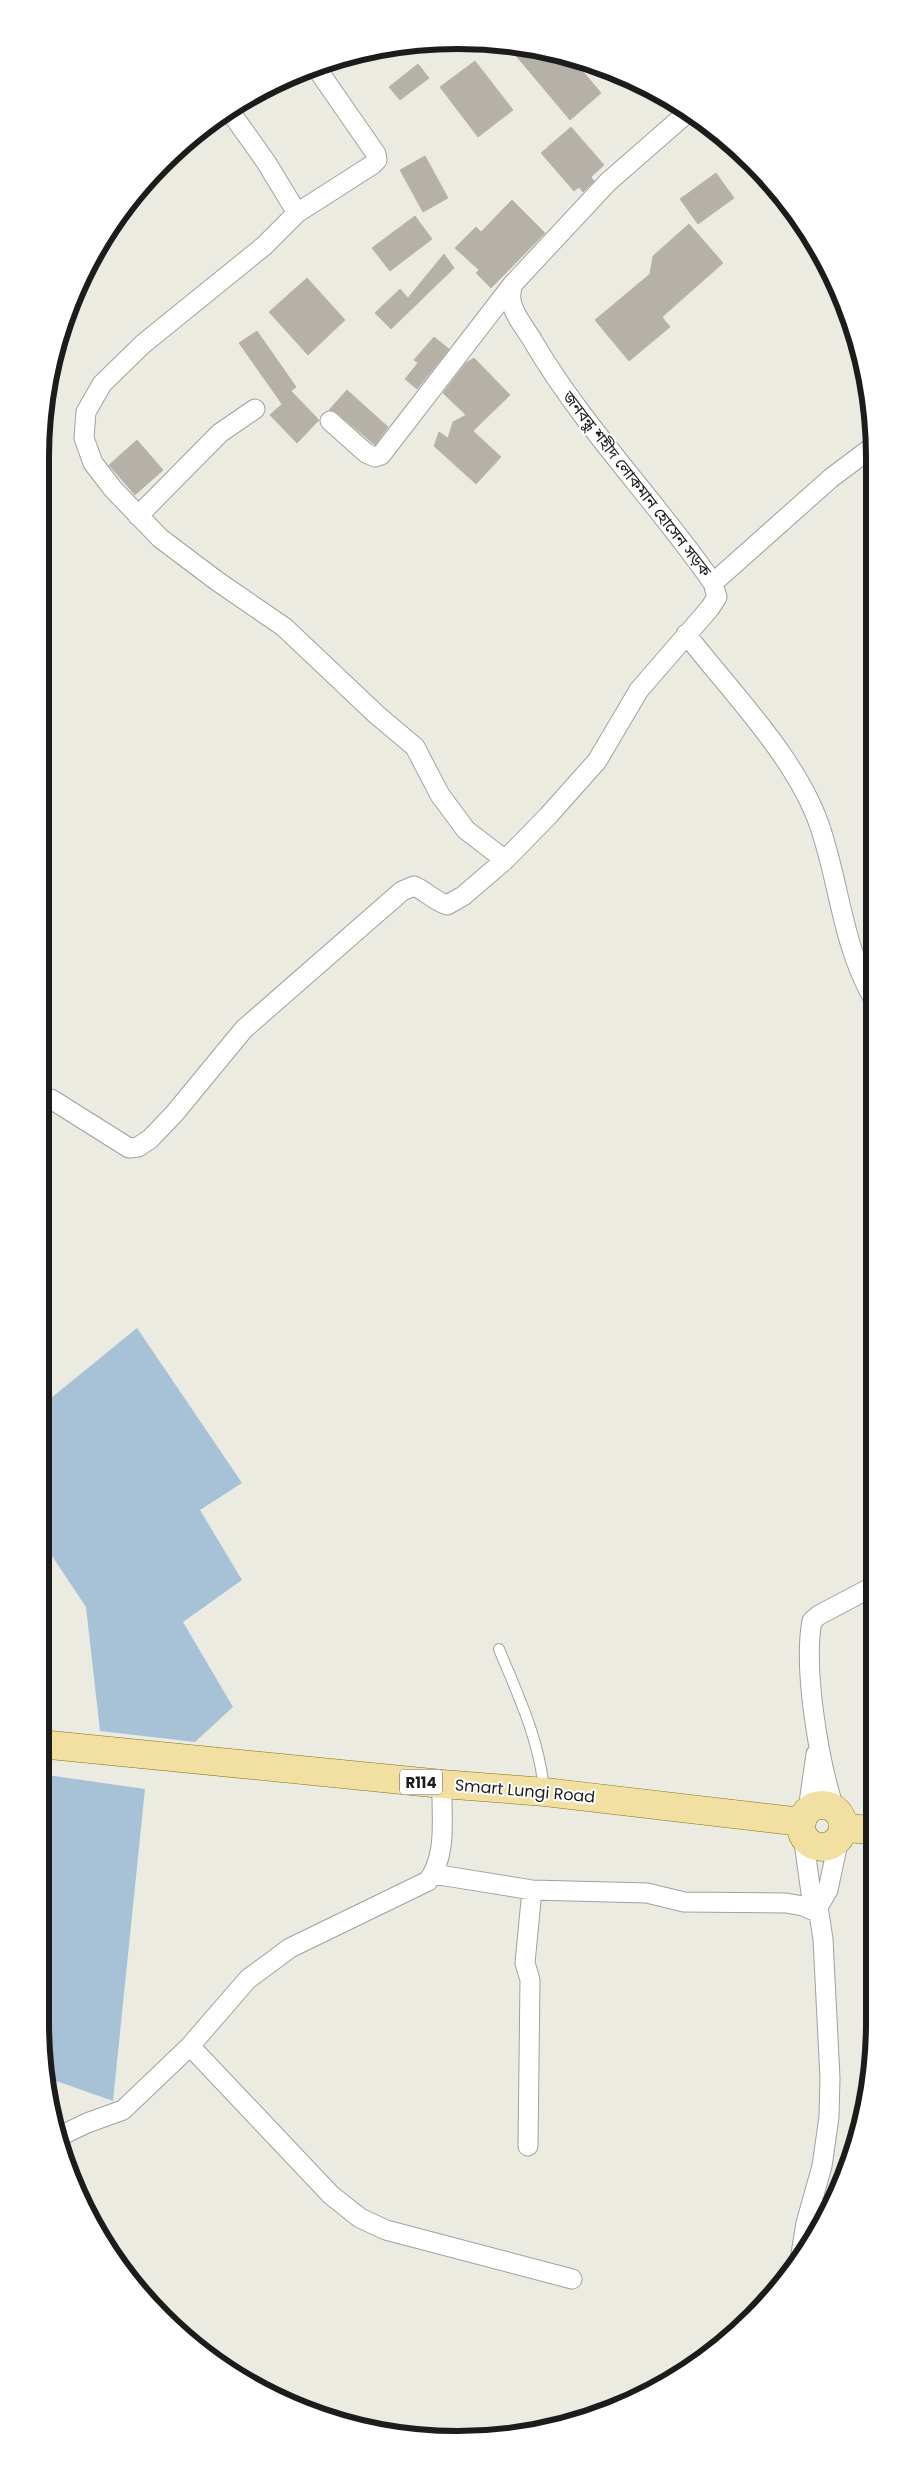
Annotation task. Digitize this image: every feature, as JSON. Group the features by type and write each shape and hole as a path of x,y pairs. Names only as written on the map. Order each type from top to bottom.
{"main road":[{"name":"Smart Lungi Road","path":"49,1745 442,1784 545,1792 866,1829"}],"street":[{"path":"320,73 376,154 376,160 297,213 264,246 143,344 102,384 86,412 84,438 93,464 138,516 160,538 216,581 284,627 377,715 415,747 440,796 466,830 505,860"},
{"path":"233,116 266,162 297,213"},
{"path":"330,421 366,453 375,457 381,455 512,285 608,182 683,117"},
{"name":"জনবন্ধু শহীদ লোকমান হোসেন সড়ক","path":"49,1100 51,1099 125,1146 138,1147 150,1139 174,1114 244,1029 395,897 414,886 425,891 436,902 446,905 463,896 505,860 548,816 596,761 639,690 710,608 717,597 713,583 689,548 570,399 550,370 516,312 511,300 512,285"},
{"path":"138,516 220,432 256,408"},
{"path":"713,583 831,478 866,453"},
{"path":"686,634 754,719 796,778 818,823 836,884 849,945 866,986"},
{"path":"818,1910 828,1890 821,1824 819,1741 809,1661 812,1621 818,1615 866,1590"},
{"path":"803,2240 822,2166 829,2117 830,2078 825,1984 818,1910 811,1892 821,1824 819,1741"},
{"path":"65,2135 87,2123 123,2110 190,2046 248,1979 290,1948 421,1886 433,1874 440,1858 442,1842 442,1784"},
{"path":"433,1874 532,1890 647,1893 684,1902 786,1903 818,1910"},
{"path":"528,2146 530,1980 525,1963 532,1890"},
{"path":"190,2046 294,2158 332,2195 360,2218 386,2230 572,2279"}],"lane":[{"path":"499,1649 533,1735 542,1766 545,1792"}],"water":[{"path":"137,1328 242,1483 200,1510 242,1580 183,1622 233,1707 195,1742 100,1731 86,1607 49,1552 49,1400"},
{"path":"49,1775 145,1789 113,2101 53,2080 49,2022"}],"building":[{"path":"513,52 580,67 601,93 570,120"},
{"path":"475,61 513,110 478,137 440,87"},
{"path":"418,64 429,78 400,100 389,87"},
{"path":"571,127 604,165 591,177 594,181 583,192 579,187 574,191 541,153"},
{"path":"425,156 448,198 423,212 400,170"},
{"path":"716,173 734,198 698,224 680,199"},
{"path":"512,200 545,233 491,288 476,273 479,270 455,248 476,227 481,232"},
{"path":"415,216 432,239 390,271 372,248"},
{"path":"689,224 723,263 662,317 670,327 629,361 595,320 650,274 653,256"},
{"path":"444,254 454,268 391,329 375,313 400,289 408,298"},
{"path":"307,278 345,320 308,355 269,312"},
{"path":"257,331 296,387 291,391 319,420 297,443 270,415 282,404 239,343"},
{"path":"434,337 449,349 417,389 405,379 418,363 414,360"},
{"path":"474,358 510,395 473,431 501,457 476,484 434,446 439,432 448,438 453,422 466,415 443,393 466,363"},
{"path":"347,390 388,427 375,445 337,413 329,410"},
{"path":"137,440 163,470 135,495 109,465"}]}
